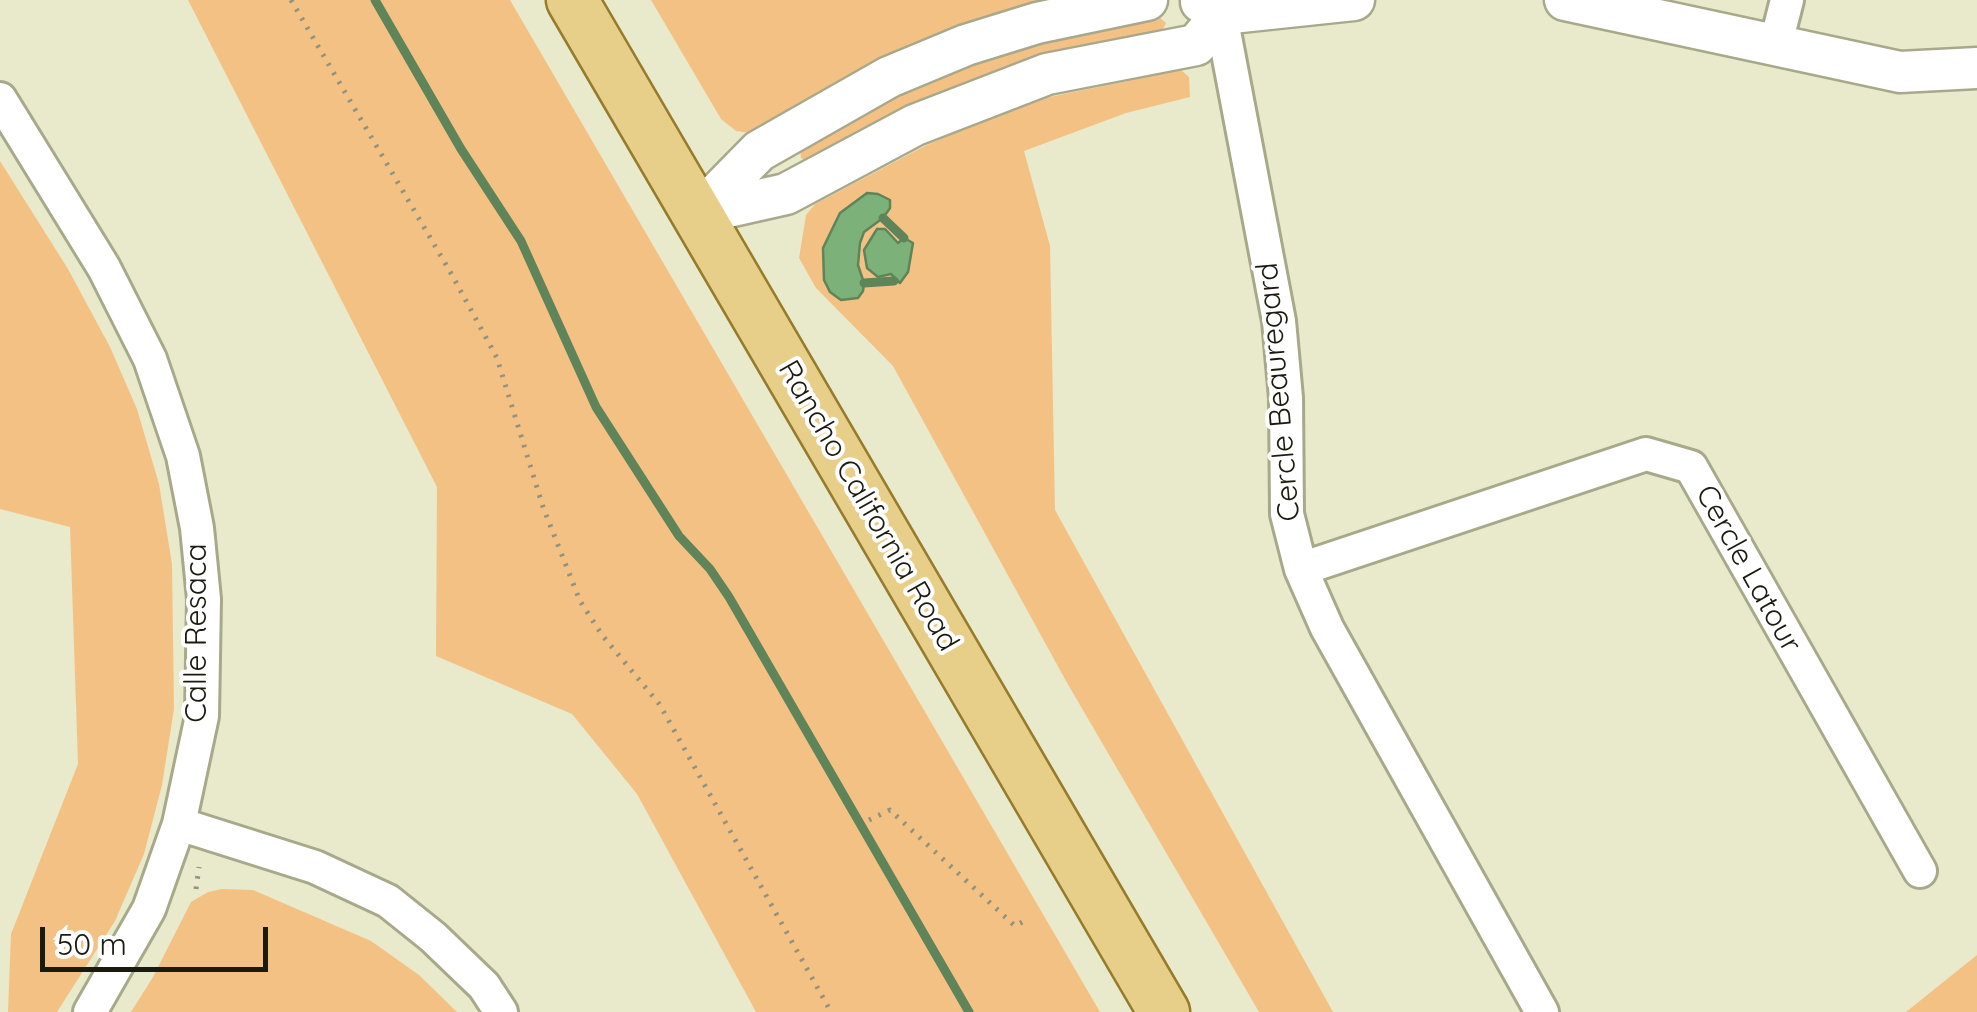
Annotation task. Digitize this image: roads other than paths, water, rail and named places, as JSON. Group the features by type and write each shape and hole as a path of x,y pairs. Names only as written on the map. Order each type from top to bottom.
{"main road":[{"name":"Rancho California Road","path":"572,0 1164,1012"}],"street":[{"path":"697,214 759,151 889,77 966,45 1037,23 1148,0"},
{"path":"697,214 786,194 916,125 1047,74 1196,45 1213,5 1354,0"},
{"path":"1565,0 1900,72 1977,68"},
{"path":"1775,47 1787,0"},
{"name":"Cercle Beauregard","path":"1213,5 1279,321 1286,398 1287,514 1301,569 1328,628 1542,1012"},
{"name":"Calle Resaca","path":"0,99 104,268 150,360 182,456 197,528 204,598 202,716 179,824 149,909 90,1012"},
{"name":"Cercle Latour","path":"1301,569 1646,454 1691,467 1920,871"},
{"path":"179,824 314,867 388,901 433,936 501,1012"}],"waterway":[{"path":"375,0 461,149 521,241 596,407 679,536 710,569 729,597 969,1012"},
{"path":"883,218 904,238"},
{"path":"864,283 894,281"}]}
